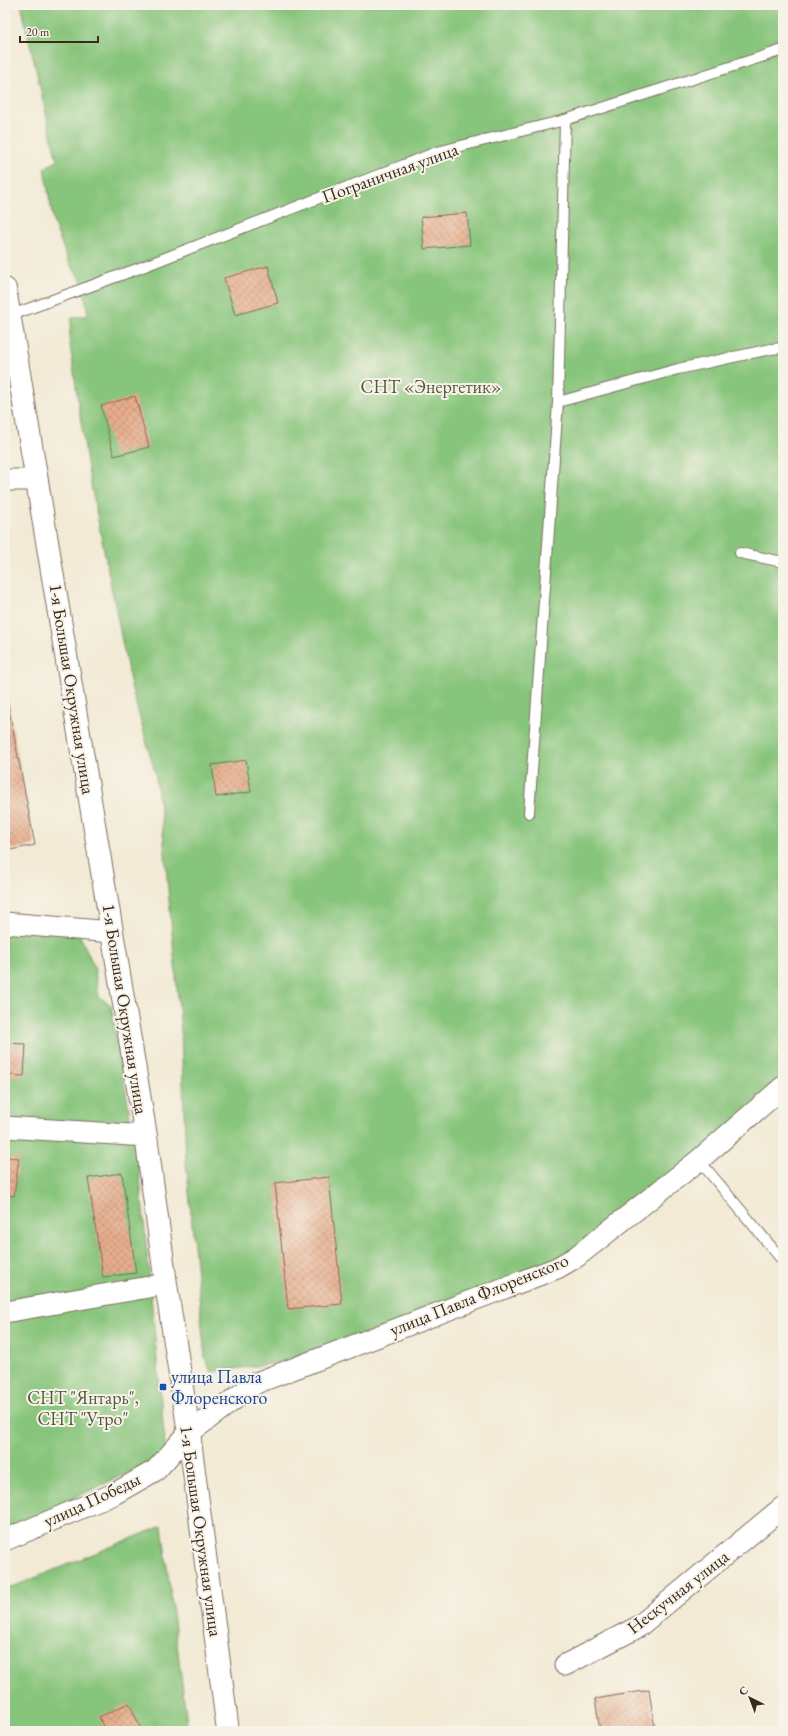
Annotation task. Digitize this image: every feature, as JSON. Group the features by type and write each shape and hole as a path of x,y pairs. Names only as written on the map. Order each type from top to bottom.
{"street":[{"name":"1-я Большая Окружная улица","path":"5,289 7,316 146,1136 166,1284 189,1433 228,1731"},
{"path":"5,480 36,480"},
{"path":"5,923 112,932"},
{"name":"улица Павла Флоренского","path":"189,1433 256,1383 557,1268 576,1257 698,1160 783,1087"},
{"path":"5,1127 146,1136"},
{"path":"5,1312 166,1284"},
{"name":"улица Победы","path":"5,1540 114,1494 156,1470 189,1433"},
{"name":"Нескучная улица","path":"565,1665 638,1627 783,1508"}],"lane":[{"name":"Пограничная улица","path":"7,316 138,269 437,152 565,120 783,50"},
{"path":"529,813 558,402 565,120"},
{"path":"558,402 678,369 771,349 783,348"},
{"path":"740,553 783,562"},
{"path":"698,1160 783,1261"}],"green space":[{"name":"СНТ «Энергетик»","path":"21,5 783,5 783,1091 570,1267 271,1364 211,1372 205,1358 186,1162 181,1032 162,822 155,773 131,686 88,470 69,338 72,318 88,315 83,283 69,263 54,224 44,168 57,161"},
{"name":"СНТ \"Янтарь\", СНТ \"Утро\"","path":"5,918 73,921 94,966 99,997 111,1005 139,1168 166,1455 5,1530"},
{"path":"162,1526 188,1731 5,1731 5,1590"}],"building":[{"path":"467,213 470,245 424,249 421,217"},
{"path":"268,266 278,303 235,315 224,278"},
{"path":"135,396 149,447 114,456 101,406"},
{"path":"7,699 35,845 5,851 5,700"},
{"path":"246,760 251,792 216,797 212,765"},
{"path":"5,1043 26,1044 24,1076 5,1075"},
{"path":"5,1157 19,1158 14,1196 5,1195"},
{"path":"122,1173 136,1273 103,1277 88,1178"},
{"path":"329,1177 342,1304 288,1309 275,1183"},
{"path":"649,1690 655,1730 600,1731 595,1699"},
{"path":"129,1703 142,1731 105,1731 99,1717"}],"place":[{"name":"улица Павла Флоренского","path":"163,1387"}]}
